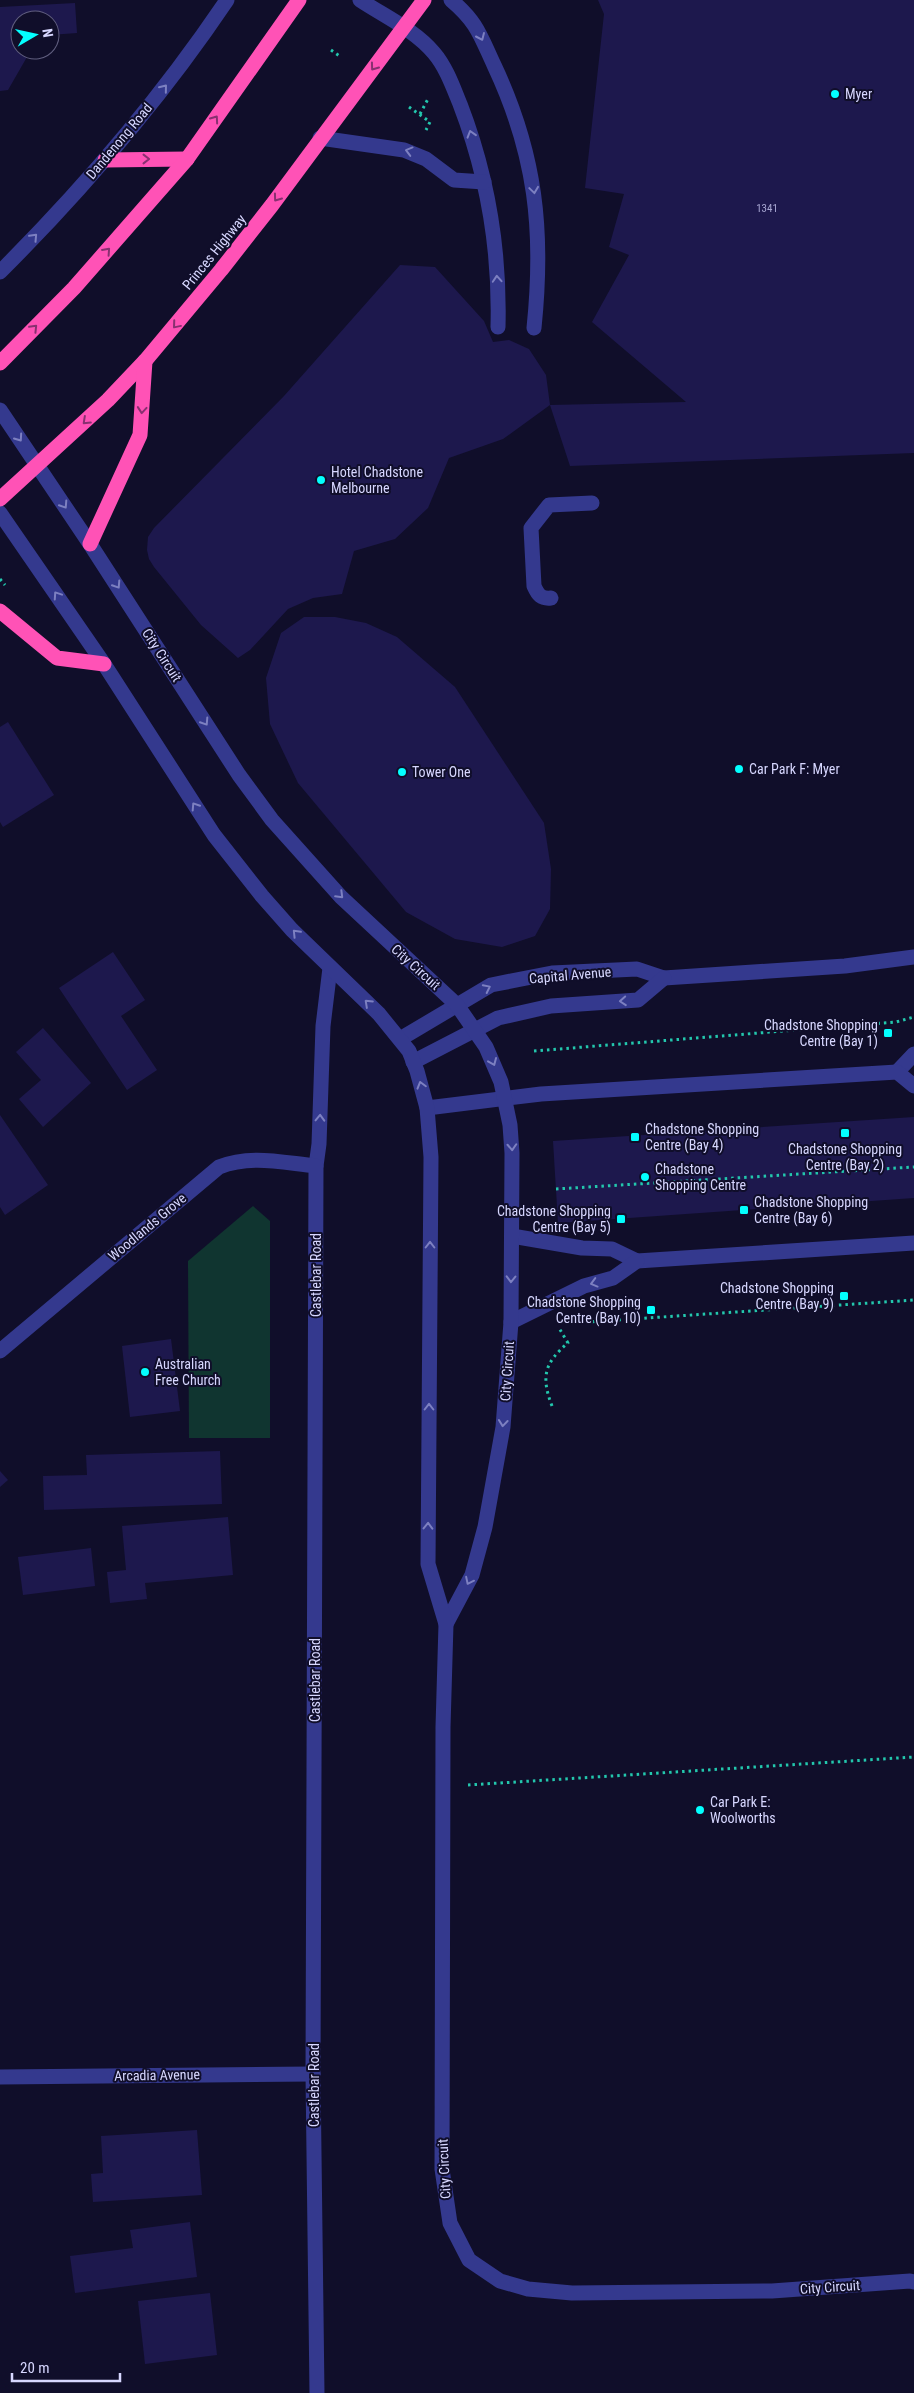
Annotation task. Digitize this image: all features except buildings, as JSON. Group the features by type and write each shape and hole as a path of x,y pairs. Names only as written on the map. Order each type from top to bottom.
{"highway":[{"path":"0,363 74,288 186,159 299,0"},
{"name":"Princes Highway","path":"0,500 108,400 146,361 221,270 424,0"},
{"path":"105,160 186,159"},
{"path":"90,544 140,435 146,361"},
{"path":"0,611 57,658 104,664"}],"street":[{"name":"Dandenong Road","path":"0,272 105,160 188,58 227,0"},
{"path":"360,0 402,27 429,48 446,74 468,124 484,182 491,219 497,277 498,327"},
{"path":"451,0 476,24 516,117 529,159 539,234 534,328"},
{"path":"320,138 387,146 410,152 426,159 454,180 484,182"},
{"name":"City Circuit","path":"0,410 39,465 239,775 272,820 342,897 457,1006 474,1029 491,1058 506,1098 512,1153 512,1236 511,1322 503,1427 485,1526 472,1575 446,1624"},
{"path":"551,598 544,599 537,594 534,586 531,528 549,505 592,503"},
{"name":"City Circuit","path":"0,513 104,664 214,835 262,896 330,968 379,1014 400,1039 414,1062 427,1108 431,1157 428,1564 446,1624 442,1787 442,2169 450,2222 469,2260 500,2281 528,2289 572,2293 772,2291 913,2280"},
{"name":"Capital Avenue","path":"400,1039 491,985 552,973 637,969 664,978 845,966 914,956"},
{"name":"Castlebar Road","path":"317,2393 314,2074 316,1166 320,1144 323,1026 330,968"},
{"path":"414,1062 498,1018 536,1008 638,1000 664,978"},
{"path":"897,1072 914,1054"},
{"path":"427,1108 541,1094 897,1072 914,1086"},
{"name":"Woodlands Grove","path":"0,1351 219,1167 242,1160 256,1159 316,1166"},
{"path":"512,1236 582,1248 612,1249 637,1261 914,1243"},
{"path":"511,1322 584,1286 613,1278 637,1261"},
{"name":"Arcadia Avenue","path":"0,2077 314,2074"}],"path":[{"path":"331,50 341,57"},
{"path":"420,114 433,92"},
{"path":"410,107 430,122 423,138"},
{"path":"534,1051 896,1022 914,1017"},
{"path":"556,1189 914,1167"},
{"path":"552,1406 545,1388 546,1374 550,1361 568,1342 556,1324 914,1300"},
{"path":"442,1787 914,1757"}],"green space":[{"path":"253,1206 270,1221 270,1438 189,1438 188,1261"}],"place":[{"name":"Myer","path":"835,94"},
{"name":"Hotel Chadstone Melbourne","path":"321,480"},
{"name":"Car Park F: Myer","path":"739,769"},
{"name":"Tower One","path":"402,772"},
{"name":"Chadstone Shopping Centre (Bay 1)","path":"888,1033"},
{"name":"Chadstone Shopping Centre (Bay 2)","path":"845,1133"},
{"name":"Chadstone Shopping Centre (Bay 4)","path":"635,1137"},
{"name":"Chadstone Shopping Centre","path":"645,1177"},
{"name":"Chadstone Shopping Centre (Bay 6)","path":"744,1210"},
{"name":"Chadstone Shopping Centre (Bay 5)","path":"621,1219"},
{"name":"Chadstone Shopping Centre (Bay 9)","path":"844,1296"},
{"name":"Chadstone Shopping Centre (Bay 10)","path":"651,1310"},
{"name":"Australian Free Church","path":"145,1372"},
{"name":"Car Park E: Woolworths","path":"700,1810"}]}
